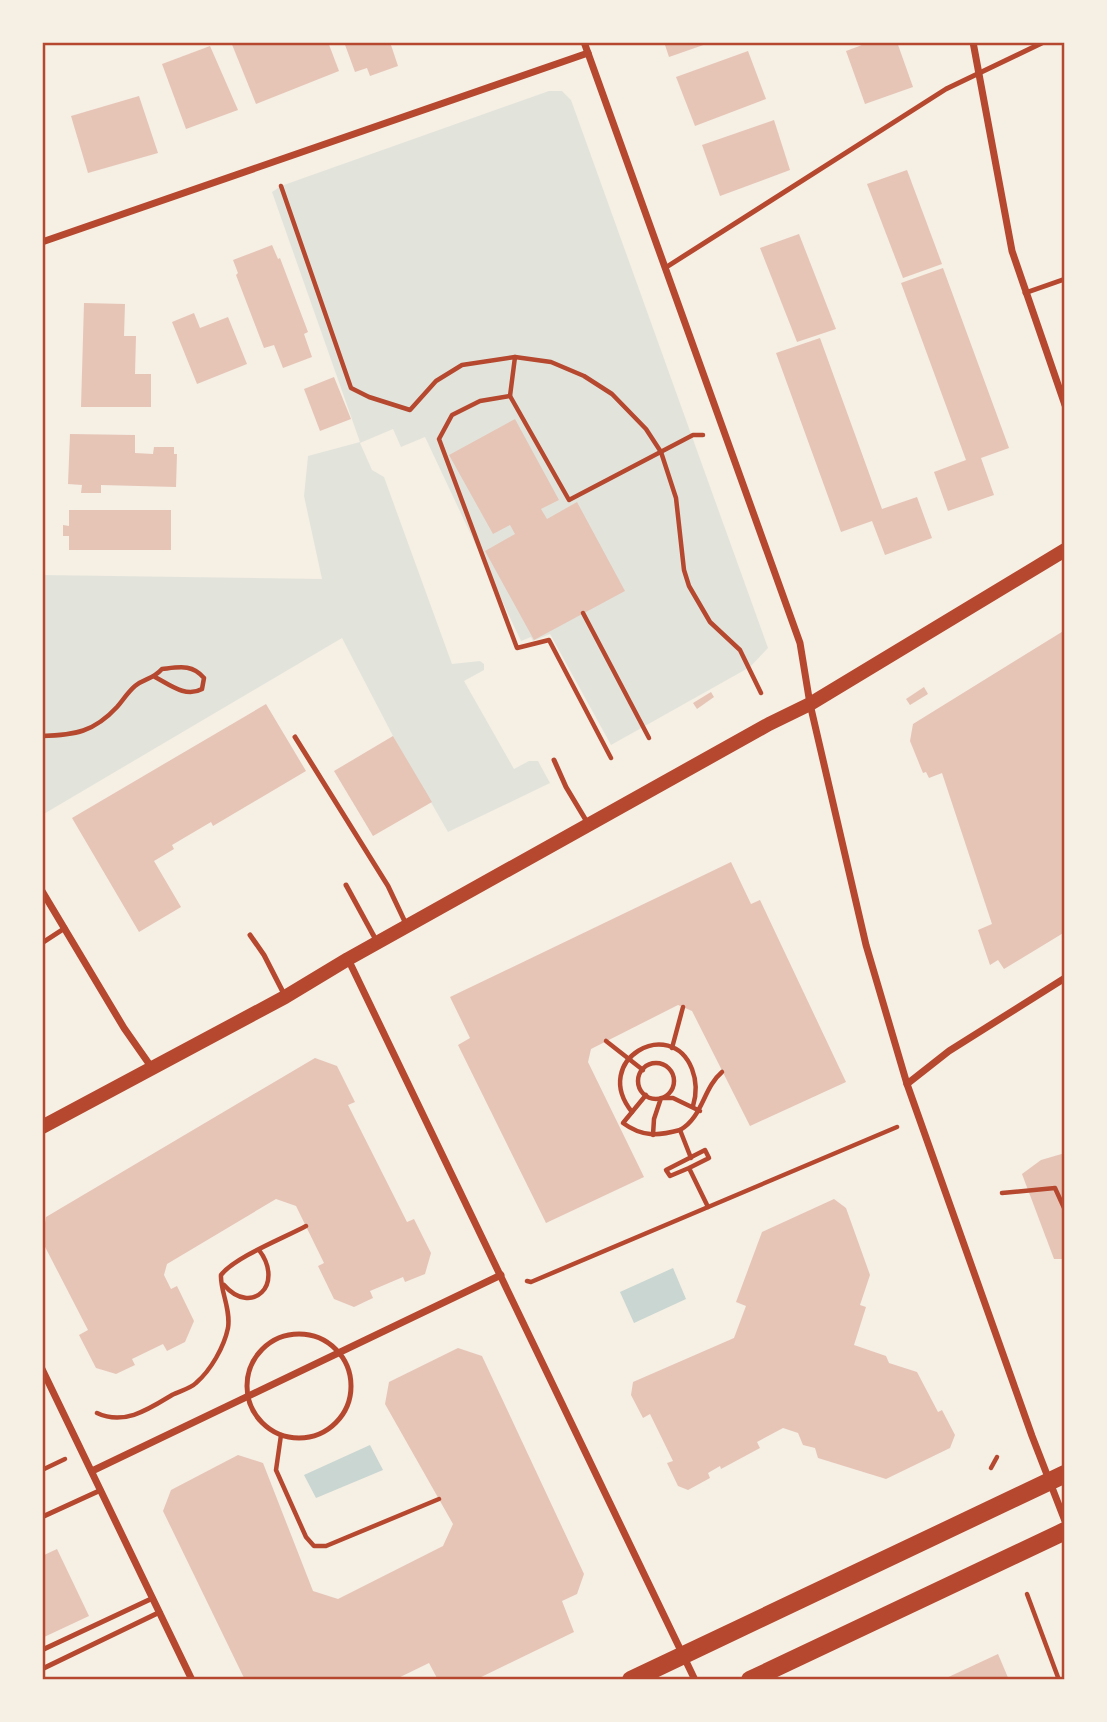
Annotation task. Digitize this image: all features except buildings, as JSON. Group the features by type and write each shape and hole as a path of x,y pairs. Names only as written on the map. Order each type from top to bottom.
{"main road":[{"path":"42,1126 285,997 348,959 769,724 810,704 1065,550"},
{"path":"631,1680 1057,1477"},
{"path":"750,1680 1065,1531"}],"street":[{"path":"584,42 800,643 810,704 866,944 907,1084 1057,1477 1065,1521"},
{"path":"973,42 1012,251 1065,405"},
{"path":"42,242 588,53"},
{"path":"42,891 124,1028 152,1068"},
{"path":"348,959 695,1680"},
{"path":"907,1084 948,1051 1065,978"},
{"path":"92,1471 501,1275"},
{"path":"42,1369 192,1680"}],"lane":[{"path":"664,268 946,89 1044,42"},
{"path":"1026,293 1065,279"},
{"path":"295,737 388,886 407,927"},
{"path":"554,760 589,826"},
{"path":"346,885 378,943"},
{"path":"42,943 65,928"},
{"path":"250,935 285,997"},
{"path":"299,1334 327,1341 346,1362 351,1377 352,1393 347,1408 327,1431 312,1437 281,1435 268,1428 258,1418 248,1396 248,1376 252,1363 261,1351 285,1336 299,1334"},
{"path":"42,1517 101,1490"},
{"path":"42,1650 153,1598"},
{"path":"42,1668 160,1612"}],"path":[{"path":"281,186 351,388 369,397 410,410 436,381 462,365 515,357 551,362 584,376 612,394 646,429 661,452 676,498 684,570 689,586 710,622 740,650 761,693"},
{"path":"515,357 510,396 569,500 693,435"},
{"path":"510,396 480,401 452,415 439,439 517,648 549,640 611,758"},
{"path":"583,613 649,738"},
{"path":"42,736 89,731 117,707 136,684 155,677 162,669 185,666 197,669 204,678 202,688 194,693 181,691 155,677"},
{"path":"672,1048 683,1007"},
{"path":"606,1041 643,1070"},
{"path":"632,1112 624,1102 620,1087 622,1068 631,1054 655,1044 672,1048 684,1055 695,1075 697,1090 693,1106"},
{"path":"653,1135 654,1119 661,1098 672,1089 674,1077 667,1067 656,1063 649,1064 639,1079 639,1085 646,1095 661,1098 673,1098 699,1111"},
{"path":"646,1095 623,1123 636,1132 653,1135 680,1130 689,1125 712,1083 722,1072"},
{"path":"501,1275 531,1282 897,1127"},
{"path":"680,1130 691,1158"},
{"path":"705,1150 709,1158 670,1176 666,1170 691,1158 705,1150"},
{"path":"689,1168 708,1207"},
{"path":"1002,1193 1055,1188 1065,1210"},
{"path":"97,1413 106,1417 128,1417 154,1407 195,1384 225,1341 229,1325 221,1275 227,1267 306,1226"},
{"path":"223,1284 233,1296 245,1299 258,1296 268,1285 270,1272 259,1250"},
{"path":"281,1435 276,1470 306,1537 314,1546 327,1546 439,1499"},
{"path":"991,1468 997,1457"},
{"path":"1027,1594 1059,1680"}],"shaded area":[{"path":"549,91 562,91 571,100 768,648 750,667 611,745 550,634 533,641 531,637 521,641 425,437 401,447 393,429 360,443 372,470 384,477 452,664 480,661 484,664 484,670 464,681 514,769 529,761 538,761 550,783 448,832 393,736 342,638 42,815 42,575 322,579 304,496 308,456 360,442 272,192 281,186"},
{"path":"673,1268 686,1299 634,1323 620,1292"},
{"path":"370,1445 383,1470 316,1498 304,1475"}]}
